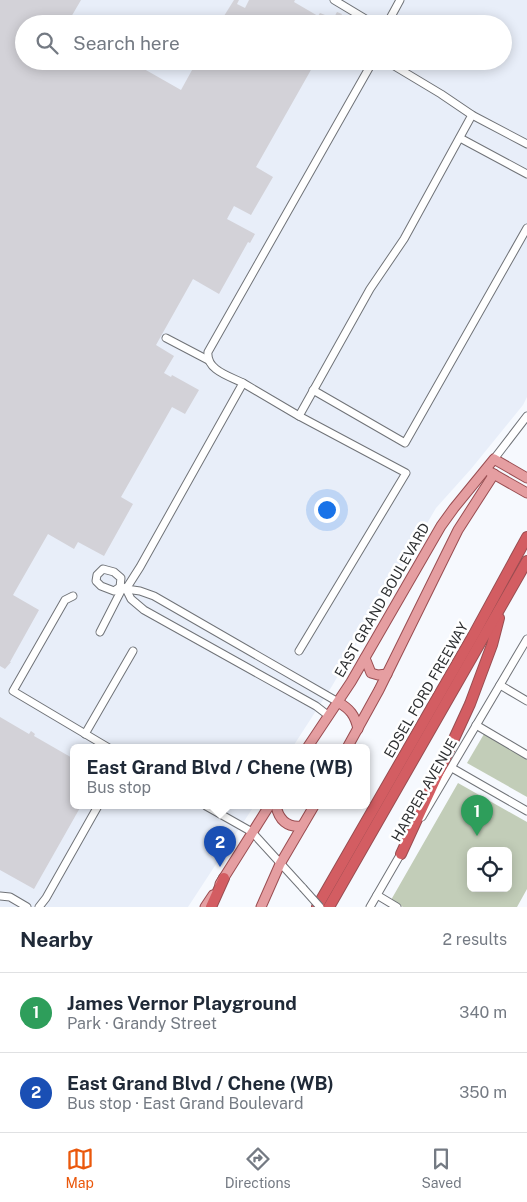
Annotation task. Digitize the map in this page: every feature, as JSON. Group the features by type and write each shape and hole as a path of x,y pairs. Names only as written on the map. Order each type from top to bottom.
{"highway":[{"name":"EDSEL FORD FREEWAY","path":"319,907 527,537"},
{"name":"EDSEL FORD FREEWAY","path":"329,907 527,561"},
{"path":"401,854 470,704 492,645 501,606"},
{"path":"210,907 224,878"}],"main road":[{"name":"EAST GRAND BOULEVARD","path":"349,744 387,674 458,530 490,472 494,459"},
{"path":"494,459 524,476"},
{"name":"EAST GRAND BOULEVARD","path":"310,744 365,658 446,518 490,472"},
{"path":"490,472 527,493"},
{"path":"365,658 371,673 378,676 387,674"},
{"path":"338,702 351,711 358,729"},
{"path":"205,907 267,809"},
{"path":"277,809 284,823 291,826 302,826"},
{"path":"261,907 280,864 312,809"}],"street":[{"path":"334,0 359,15"},
{"path":"392,15 400,0"},
{"path":"208,360 208,352 368,70"},
{"path":"401,70 472,115 527,144"},
{"path":"299,416 370,289 404,239 472,115"},
{"path":"460,138 527,174"},
{"path":"313,390 405,443 527,228"},
{"path":"166,338 208,360 214,368 299,416 406,473 299,651"},
{"path":"100,632 123,588 140,567 243,383"},
{"path":"494,459 527,416"},
{"path":"123,588 154,596 338,702"},
{"path":"123,588 131,599 144,610 316,706 329,716"},
{"path":"72,596 65,600 13,691 102,744"},
{"name":"HARPER AVENUE","path":"372,906 476,725 526,643"},
{"path":"85,734 133,651"},
{"path":"500,685 527,701"},
{"path":"476,725 527,755"},
{"path":"452,768 527,811"},
{"path":"38,907 46,898 96,809"},
{"path":"211,809 252,832 319,907"},
{"path":"377,895 397,907"},
{"path":"0,896 10,897 27,907"}],"shaded area":[{"path":"0,0 527,0 527,397 523,405 471,469 436,508 332,686 295,744 70,744 70,809 252,809 188,907 0,907"}],"green space":[{"path":"484,734 527,759 527,797 467,763"},
{"path":"458,783 527,822 527,889 517,907 403,907 391,900"}],"building":[{"path":"0,0 81,0 72,15 15,15 15,70 146,70 181,90 192,70 311,70 256,167 273,177 251,215 234,206 227,219 255,234 250,243 248,242 219,294 193,279 156,345 174,356 164,373 171,377 172,375 199,390 185,414 172,407 121,497 133,504 104,556 78,542 74,549 48,534 13,595 39,610 11,662 5,669 0,666"},
{"path":"234,0 239,0 237,4 245,8 249,0 295,0 294,2 316,15 225,15"},
{"path":"0,717 29,734 31,731 35,734 34,736 70,757 70,809 79,809 34,889 0,870"}],"place":[{"name":"James Vernor Playground","path":"477,836"},
{"name":"East Grand Blvd / Chene (WB)","path":"220,867"}]}
